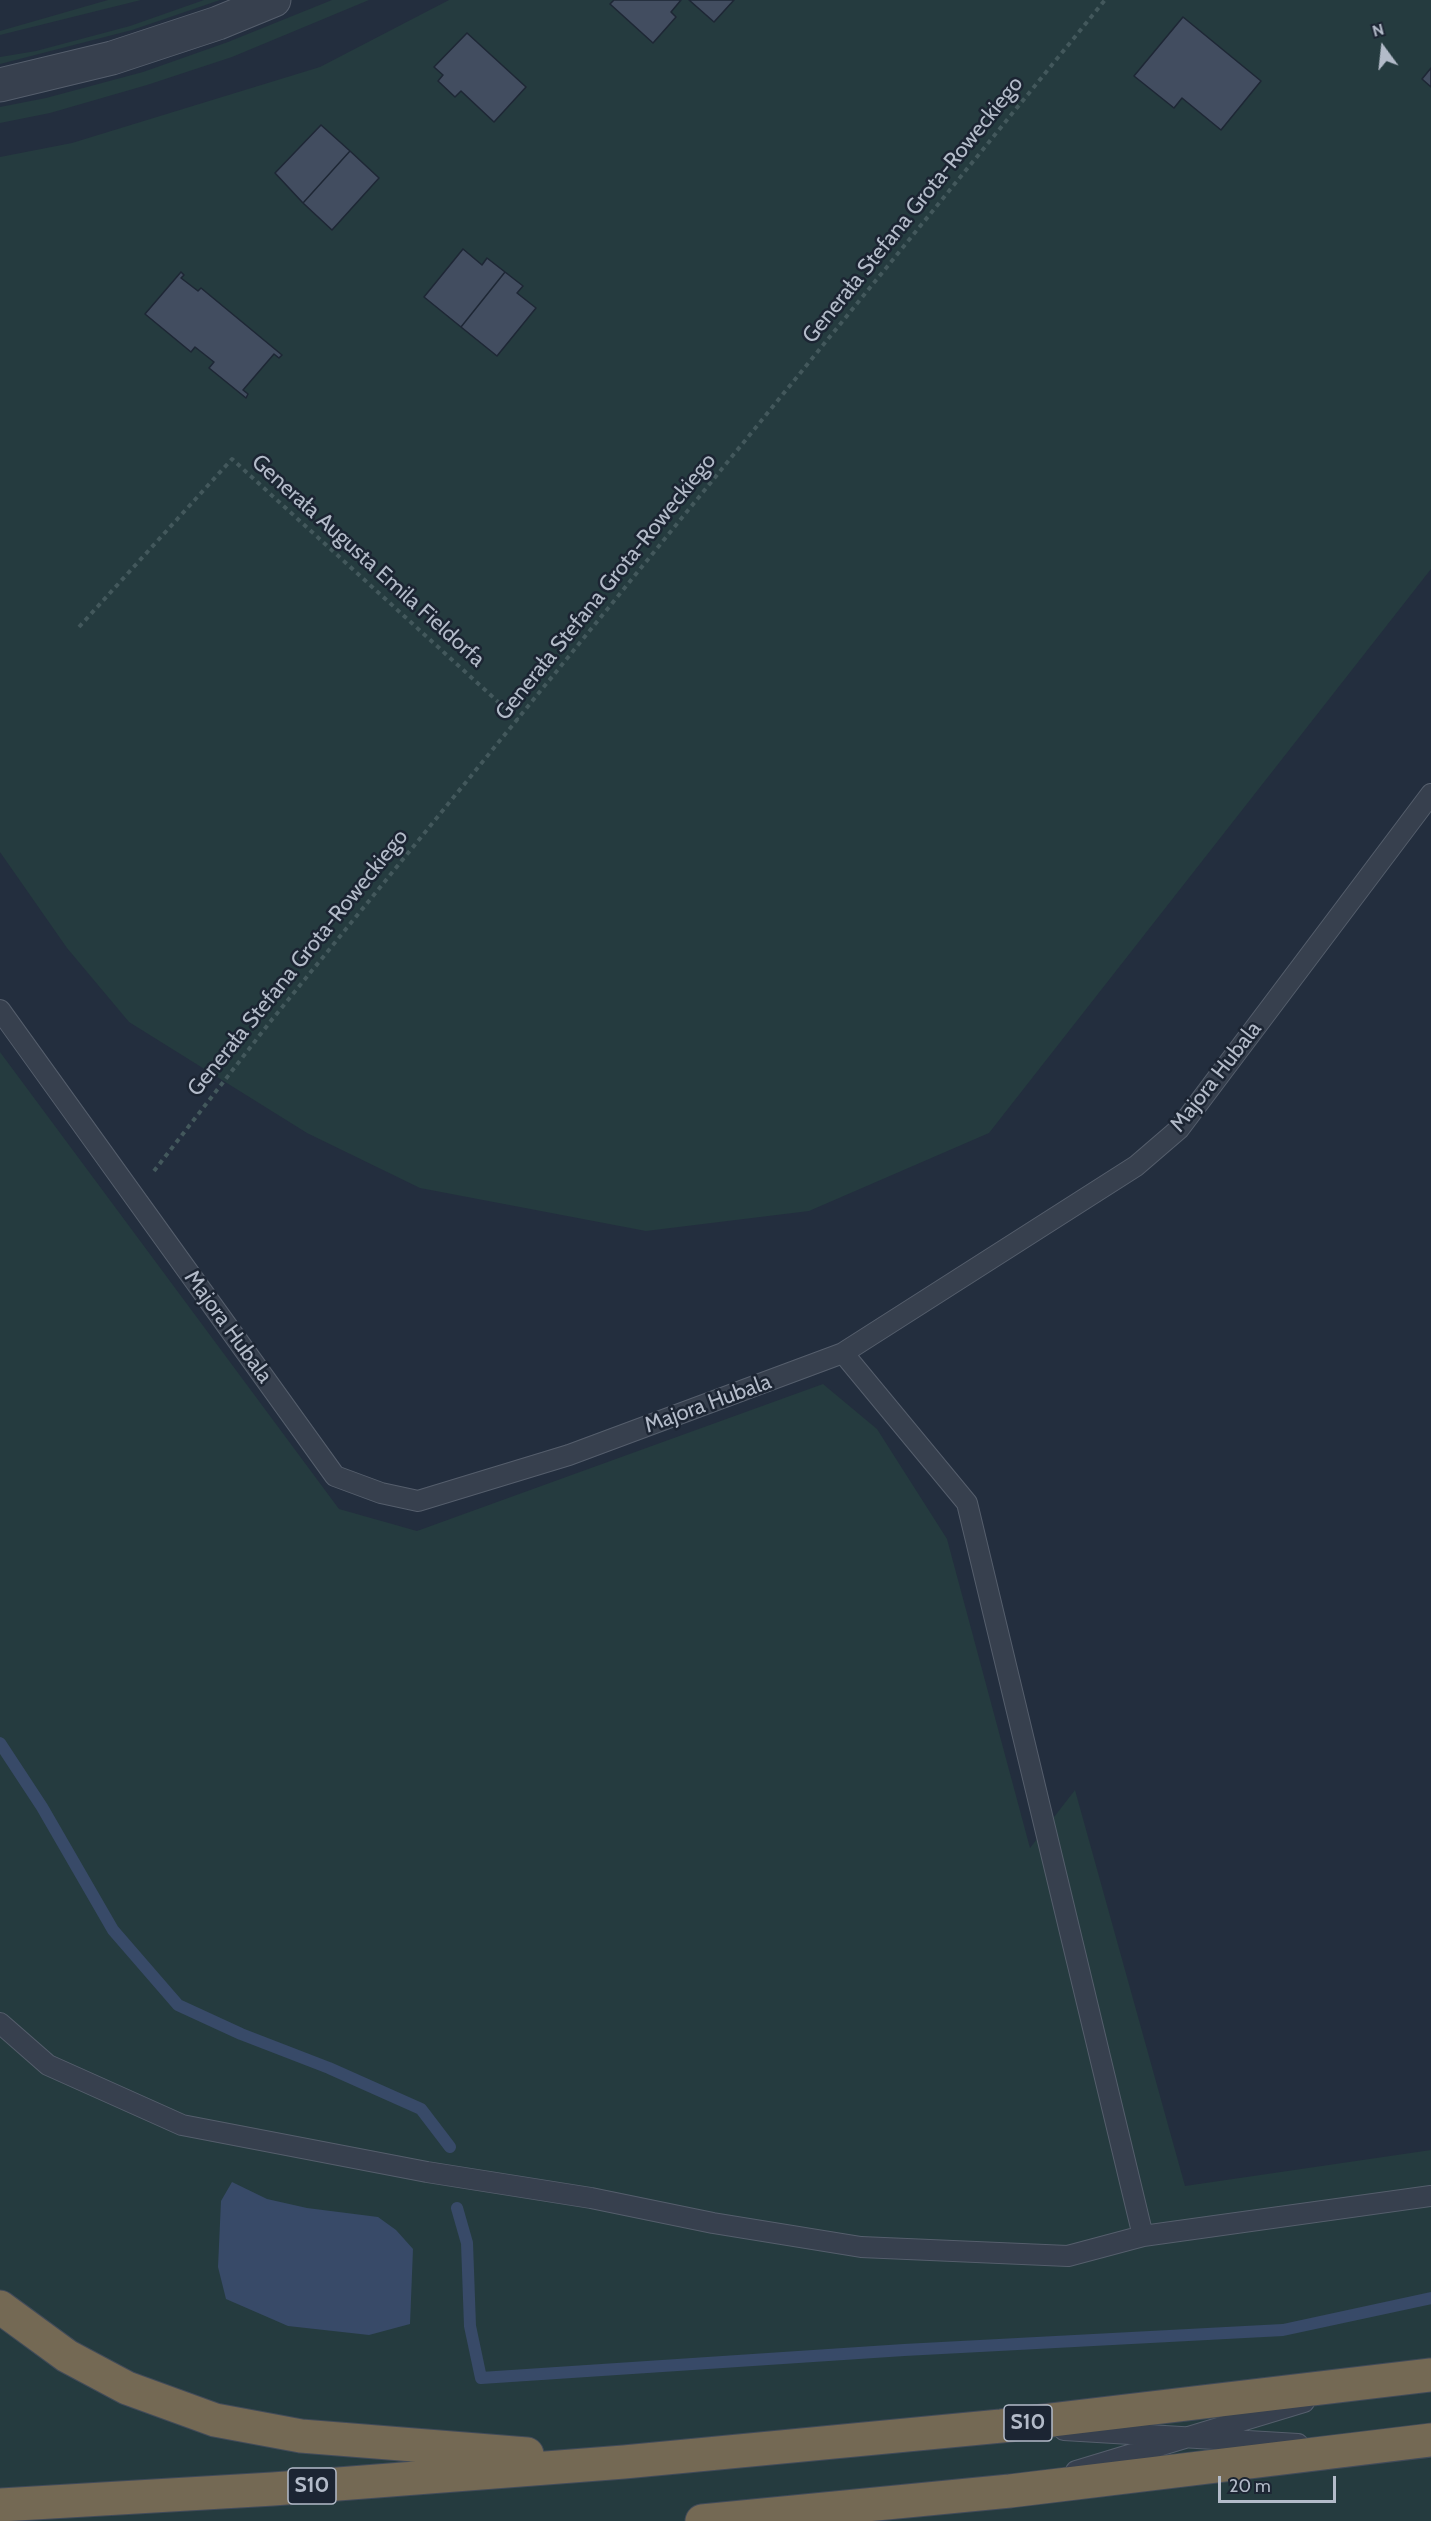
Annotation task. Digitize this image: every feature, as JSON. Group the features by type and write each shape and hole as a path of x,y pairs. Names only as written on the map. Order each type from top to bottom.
{"highway":[{"path":"0,2307 67,2356 127,2388 215,2420 301,2436 624,2462"},
{"name":"S10","path":"0,2505 273,2489 624,2462 1001,2426 1431,2375"},
{"path":"702,2521 1010,2491 1431,2440"}],"street":[{"path":"0,85 112,58 218,23 274,0"}],"lane":[{"name":"Majora Hubala","path":"0,1010 336,1476 381,1493 418,1501 568,1455 843,1353 1136,1166 1179,1129 1431,794"},
{"path":"843,1353 967,1503 1143,2236"},
{"path":"0,2024 48,2065 182,2125 427,2172 591,2198 713,2223 861,2247 1068,2256 1143,2236 1431,2196"},
{"path":"1010,2491 1361,2385"},
{"path":"1001,2426 1370,2448"}],"path":[{"name":"Generała Stefana Grota-Roweckiego","path":"134,1196 270,1022 1105,0"},
{"name":"Generała Augusta Emila Fieldorfa","path":"79,627 232,459 518,720"}],"green space":[{"path":"108,0 141,0 0,35 0,31"},
{"path":"204,0 220,0 132,30 0,64 0,57 36,51 130,26"},
{"path":"332,0 369,0 232,57 50,113 0,123 0,107 46,98 143,72 228,42"},
{"path":"449,0 1431,0 1431,569 989,1133 809,1211 646,1231 420,1188 307,1133 129,1022 67,948 0,852 0,157 72,143 320,67"},
{"path":"0,1052 339,1509 417,1531 823,1384 877,1429 947,1539 1030,1848 1075,1790 1185,2186 1431,2150 1431,2521 0,2521"}],"water":[{"path":"232,2182 267,2199 307,2208 378,2217 396,2230 413,2249 410,2324 369,2335 288,2326 226,2299 218,2267 221,2201"}],"building":[{"path":"614,0 681,0 671,12 676,17 653,43 610,4"},
{"path":"689,0 734,0 714,22"},
{"path":"1183,17 1261,81 1221,130 1182,98 1174,108 1134,76"},
{"path":"467,33 526,87 494,122 461,91 455,97 438,81 443,75 434,67"},
{"path":"1431,68 1431,87 1422,79"},
{"path":"321,125 350,151 303,203 275,173"},
{"path":"350,151 379,178 332,230 303,203"},
{"path":"463,249 482,265 487,258 505,272 461,327 424,297"},
{"path":"181,272 184,275 181,278 198,291 201,288 282,355 279,358 274,354 243,390 248,394 246,398 209,368 214,362 195,347 191,352 145,314"},
{"path":"505,272 523,286 517,293 536,308 497,356 461,327"}],"waterway":[{"path":"0,1743 42,1807 113,1930 178,2005 241,2034 329,2068 421,2109 450,2147"},
{"path":"457,2208 467,2243 470,2326 481,2378 904,2350 1283,2330 1431,2298"}]}
